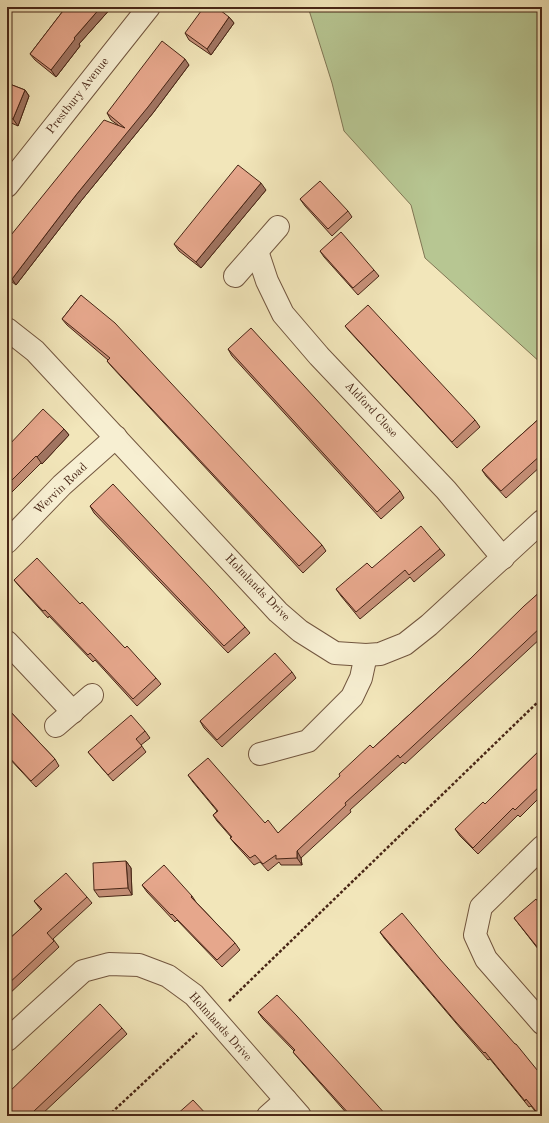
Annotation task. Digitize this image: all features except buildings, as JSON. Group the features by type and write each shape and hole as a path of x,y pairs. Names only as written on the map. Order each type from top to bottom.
{"street":[{"name":"Prestbury Avenue","path":"7,186 149,7"},
{"path":"235,276 278,227"},
{"name":"Aldford Close","path":"257,251 267,281 283,314 319,356 446,490 503,558"},
{"name":"Holmlands Drive","path":"7,330 35,351 278,612 300,631 334,653 366,655 380,654 405,644 429,625 542,521"},
{"name":"Wervin Road","path":"7,542 62,485 116,437"},
{"path":"7,642 73,712"},
{"path":"260,754 308,741 352,697 361,678 366,655"},
{"path":"56,726 92,695"},
{"path":"542,847 481,907 475,935 486,959 542,1023"},
{"name":"Holmlands Drive","path":"7,1040 83,971 109,964 139,965 168,976 194,995 300,1116"},
{"path":"268,1116 286,1100"}],"path":[{"path":"108,1116 213,1017 542,698"}],"green space":[{"path":"308,7 542,7 542,364 425,258 411,205 344,131 332,83"}]}
